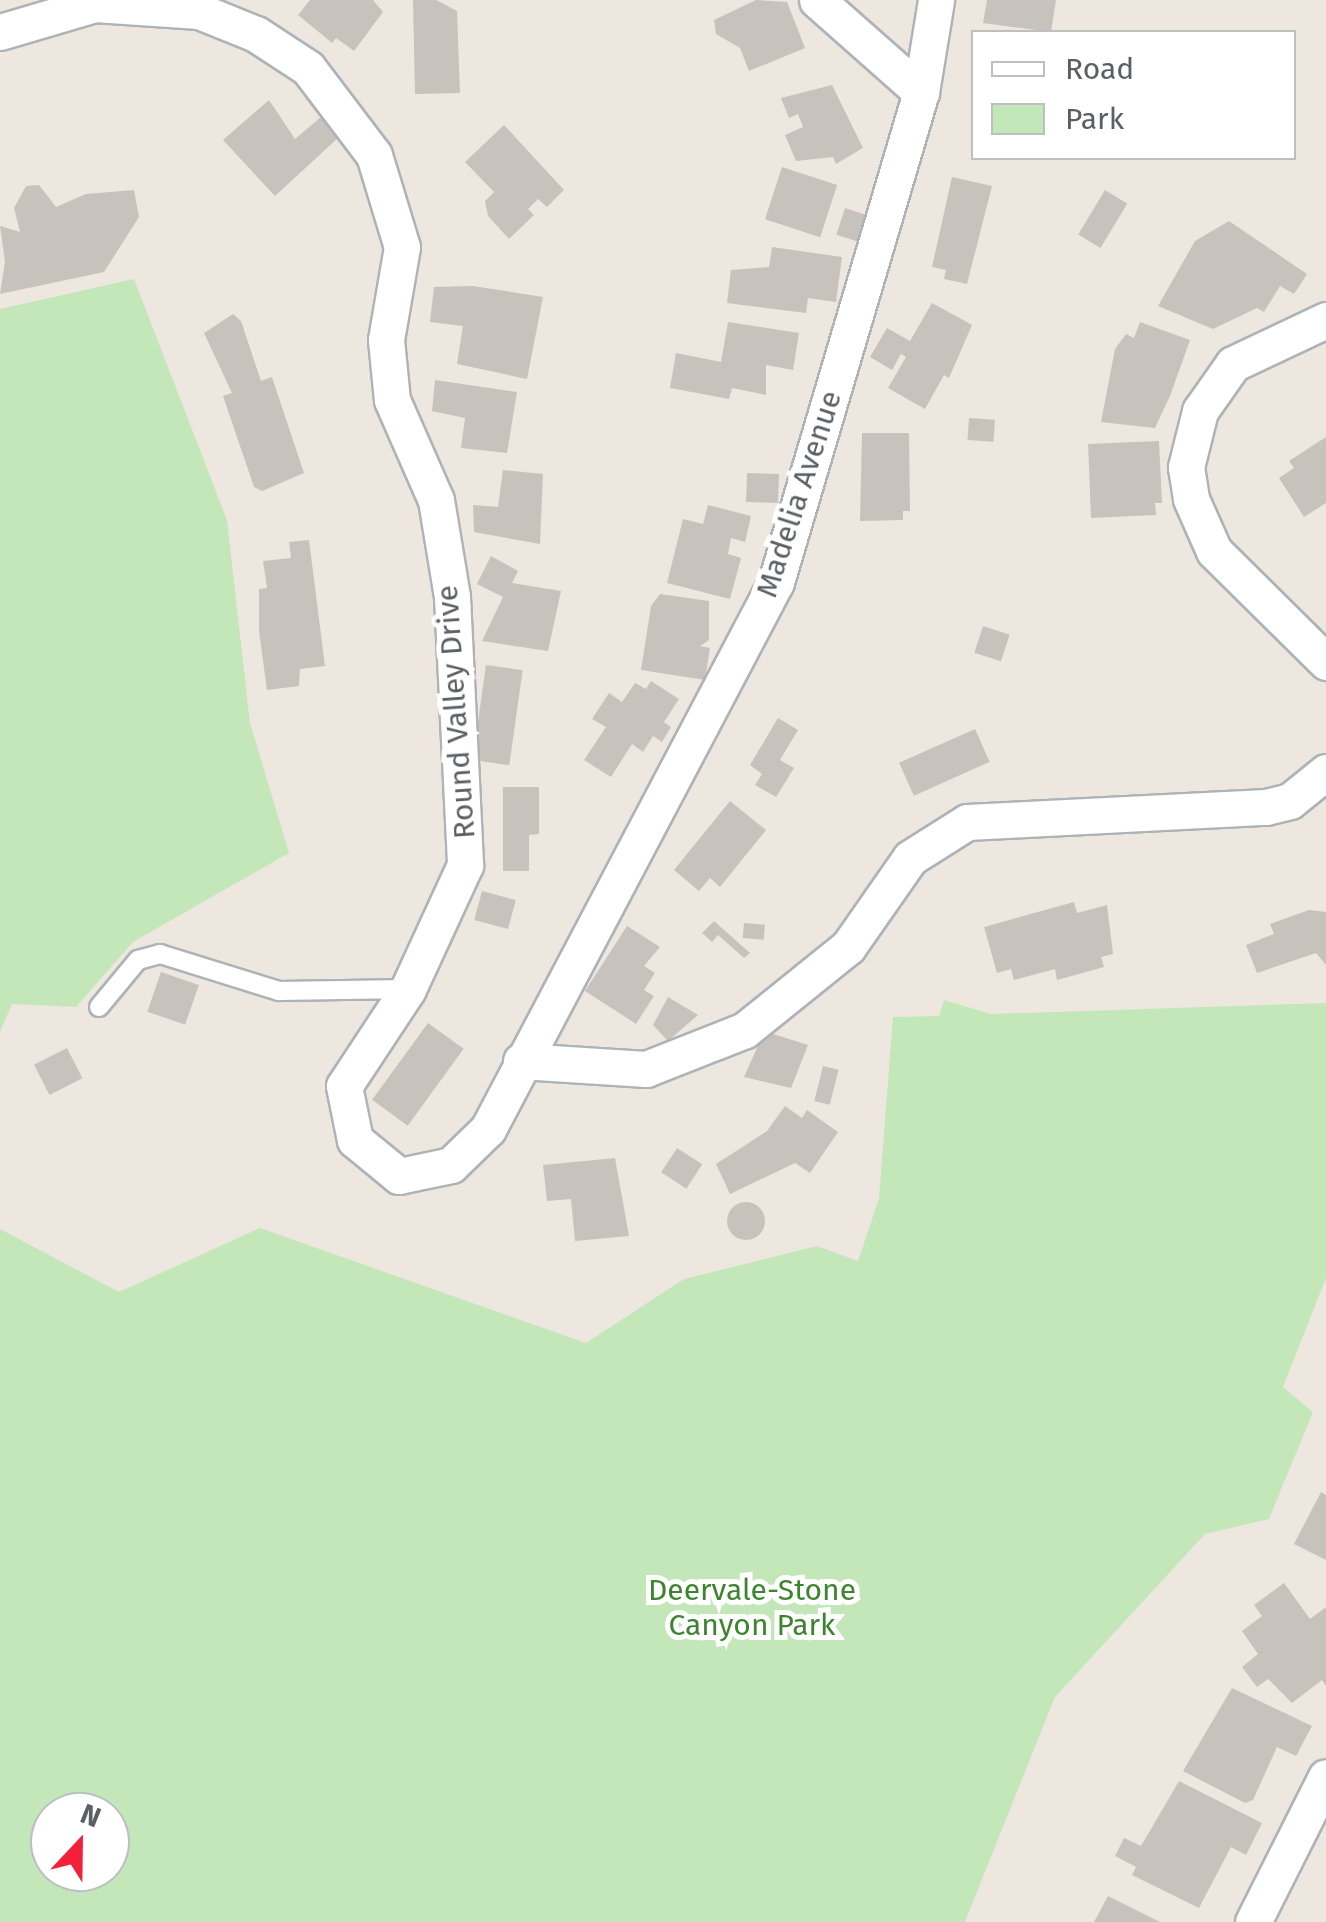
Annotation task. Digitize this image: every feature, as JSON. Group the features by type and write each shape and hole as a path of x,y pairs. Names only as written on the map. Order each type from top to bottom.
{"street":[{"path":"816,0 920,92"},
{"name":"Madelia Avenue","path":"521,1061 776,582 920,92 936,0"},
{"name":"Round Valley Drive","path":"0,32 95,4 198,10 256,34 308,68 374,155 402,248 386,340 392,400 436,500 452,597 465,865 408,989 344,1086 354,1140 399,1176 451,1165 488,1129 521,1061"},
{"path":"1326,320 1233,364 1200,411 1186,466 1191,498 1214,551 1326,662"},
{"path":"521,1061 646,1070 745,1030 848,947 910,858 968,822 1266,807 1290,802 1326,772"},
{"path":"1253,1922 1326,1777"}],"lane":[{"path":"99,1007 138,960 160,954 279,990 408,989"}],"green space":[{"path":"134,279 227,520 250,723 289,853 133,942 76,1007 12,1004 0,1032 0,309"},
{"name":"Deervale-Stone Canyon Park","path":"944,1000 991,1014 1326,1003 1326,1278 1283,1387 1313,1412 1269,1519 1205,1534 1055,1697 965,1922 0,1922 0,1229 119,1292 260,1228 586,1343 684,1279 817,1246 858,1261 879,1198 893,1017 939,1016"}],"building":[{"path":"310,0 373,0 383,12 354,51 336,38 332,43 298,15"},
{"path":"413,0 436,0 457,11 460,93 415,94"},
{"path":"756,0 787,2 805,48 749,71 740,48 716,34 714,20"},
{"path":"987,0 1056,0 1051,30 983,23"},
{"path":"832,85 863,148 836,164 833,157 796,161 785,135 803,127 798,114 789,118 781,98"},
{"path":"269,100 295,139 321,117 339,137 275,196 223,140"},
{"path":"504,125 564,190 547,207 538,199 528,209 534,215 509,239 488,216 485,201 494,192 465,162"},
{"path":"782,167 837,185 820,237 765,219"},
{"path":"952,177 992,186 967,284 944,279 946,270 932,267"},
{"path":"39,185 56,207 86,194 134,190 139,217 104,272 0,294 5,262 0,226 20,232 14,208 26,186"},
{"path":"1105,190 1127,203 1101,248 1078,235"},
{"path":"845,208 876,218 868,245 836,235"},
{"path":"1229,221 1307,274 1294,294 1280,286 1264,312 1257,308 1213,329 1158,306 1195,241"},
{"path":"772,247 842,257 836,302 808,298 806,313 727,303 731,270 769,267"},
{"path":"473,286 543,297 527,379 457,364 463,326 430,322 434,287"},
{"path":"932,303 972,325 949,378 944,375 925,409 888,388 906,357 901,354 892,370 870,357 887,328 910,341"},
{"path":"233,314 241,321 261,381 272,377 304,473 262,491 254,487 223,396 232,393 204,333"},
{"path":"728,322 799,333 793,370 766,365 766,395 732,388 729,399 670,388 676,353 721,362"},
{"path":"1140,322 1190,340 1170,396 1155,428 1101,422 1115,349 1126,334 1134,338"},
{"path":"435,380 517,392 507,453 461,448 465,418 432,411"},
{"path":"969,418 995,420 993,442 967,440"},
{"path":"862,433 909,433 910,511 903,511 903,520 860,521"},
{"path":"1326,437 1326,503 1304,517 1279,478 1294,468 1289,461"},
{"path":"1159,441 1162,503 1155,503 1156,515 1091,518 1088,444"},
{"path":"503,470 543,474 540,544 474,532 473,505 498,507"},
{"path":"747,473 779,474 778,503 746,502"},
{"path":"708,505 751,516 745,542 731,538 728,554 741,558 730,599 667,583 683,519 703,524"},
{"path":"309,540 325,666 300,669 299,686 267,690 259,631 259,589 267,588 263,561 291,558 289,542"},
{"path":"491,556 518,571 512,583 561,591 548,651 482,641 503,597 477,584"},
{"path":"660,594 709,601 709,640 700,646 710,648 705,680 641,670 651,606"},
{"path":"983,626 1010,635 1001,661 974,653"},
{"path":"486,665 523,670 509,765 473,760"},
{"path":"651,681 679,699 664,722 671,727 662,742 653,736 643,752 632,744 611,777 584,760 606,727 592,719 609,693 622,702 635,683 646,689"},
{"path":"778,718 798,730 780,760 794,768 776,797 755,785 762,774 750,765"},
{"path":"975,729 990,762 914,796 899,763"},
{"path":"503,787 539,787 539,834 529,835 529,871 503,871"},
{"path":"730,801 766,830 720,887 710,878 699,891 674,870"},
{"path":"482,891 516,900 508,929 474,920"},
{"path":"1074,902 1077,913 1107,905 1113,954 1101,957 1104,967 1057,980 1055,969 1014,980 1011,969 997,973 984,927"},
{"path":"1309,910 1326,912 1326,965 1316,953 1257,973 1246,945 1274,934 1270,924"},
{"path":"714,921 750,953 744,958 718,935 712,942 702,933"},
{"path":"744,923 765,925 764,940 743,938"},
{"path":"627,926 660,947 644,966 655,973 644,990 654,996 636,1024 585,991"},
{"path":"161,972 199,985 185,1025 147,1012"},
{"path":"668,997 698,1015 668,1041 653,1025"},
{"path":"428,1023 464,1049 408,1126 372,1100"},
{"path":"770,1033 808,1045 791,1088 744,1077 762,1037"},
{"path":"67,1048 82,1078 49,1095 34,1065"},
{"path":"823,1066 839,1070 830,1105 814,1101"},
{"path":"785,1106 802,1118 807,1110 838,1132 810,1173 795,1163 730,1194 716,1164 767,1131"},
{"path":"677,1148 702,1164 686,1189 661,1172"},
{"path":"615,1158 629,1236 575,1241 571,1199 547,1201 543,1165"},
{"path":"746,1202 759,1208 765,1221 759,1234 746,1240 733,1234 727,1221 733,1208"},
{"path":"1321,1492 1326,1495 1326,1560 1294,1544"},
{"path":"1284,1583 1310,1619 1326,1607 1326,1686 1322,1680 1292,1703 1268,1679 1257,1687 1242,1667 1258,1654 1242,1631 1262,1616 1254,1605"},
{"path":"1232,1688 1312,1726 1296,1756 1277,1747 1253,1800 1245,1803 1183,1771"},
{"path":"1179,1781 1262,1823 1246,1855 1231,1847 1199,1908 1132,1875 1136,1867 1115,1856 1124,1838 1141,1846"},
{"path":"1108,1896 1160,1922 1094,1922"}]}
